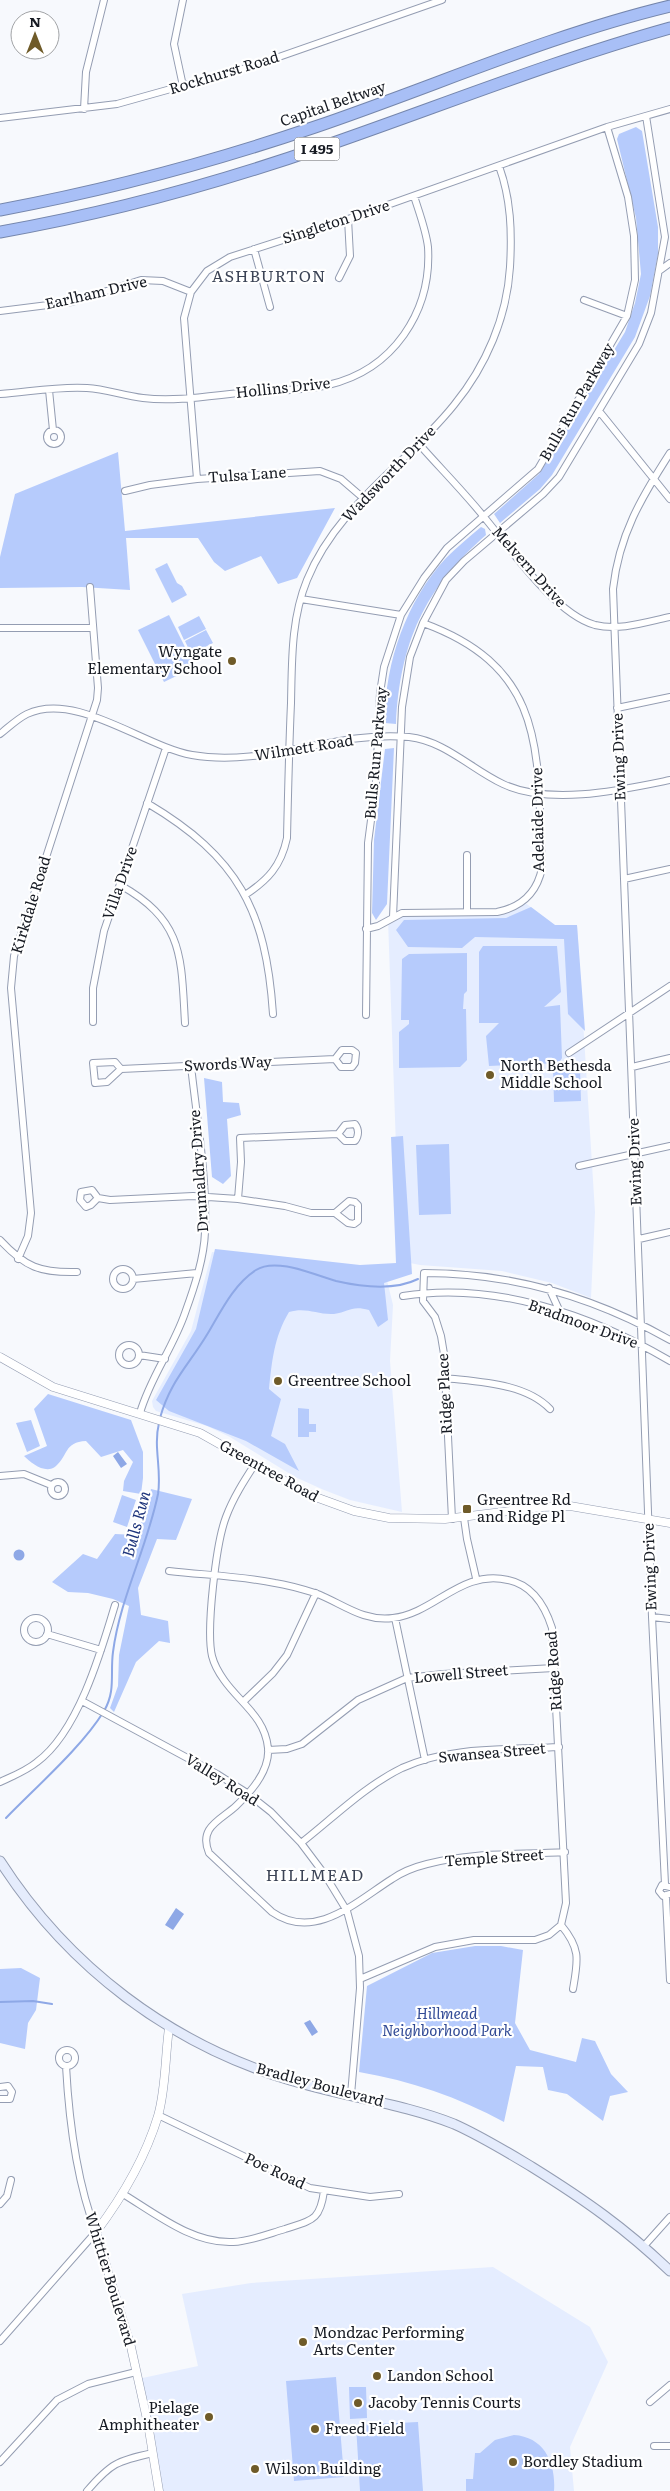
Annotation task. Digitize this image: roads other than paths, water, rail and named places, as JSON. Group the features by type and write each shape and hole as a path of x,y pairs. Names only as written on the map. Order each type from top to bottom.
{"highway":[{"path":"577,33 670,0"},
{"name":"Capital Beltway","path":"0,210 116,185 214,159 315,126 577,33 670,6"},
{"name":"I 495","path":"0,232 146,199 271,164 585,54 670,28"}],"main road":[{"name":"Bradley Boulevard","path":"0,1861 35,1911 72,1951 112,1987 169,2028 215,2051 262,2071 426,2114 477,2135 588,2202 644,2246 670,2271"}],"street":[{"path":"84,109 86,72 104,0"},
{"path":"183,0 174,44 183,86"},
{"name":"Rockhurst Road","path":"0,118 117,104 253,66 442,0"},
{"name":"Singleton Drive","path":"197,479 184,318 191,292 216,264 254,249 348,219 607,127 670,109"},
{"name":"Bulls Run Parkway","path":"392,917 402,707 410,656 423,623 446,580 464,561 543,494 558,477 639,344 651,313 667,237 646,116"},
{"name":"Bulls Run Parkway","path":"366,1015 368,843 376,782 384,667 401,615 424,578 447,548 538,468 626,316 635,280 634,236 628,197 607,127"},
{"name":"Wadsworth Drive","path":"245,895 270,877 284,853 287,838 293,640 301,599 310,574 327,542 362,497 454,405 472,379 492,342 504,309 512,241 511,214 499,166"},
{"name":"Hollins Drive","path":"0,394 87,388 142,398 190,397 328,385 358,375 380,361 411,326 425,289 428,270 428,245 414,196"},
{"path":"339,278 350,256 348,219"},
{"path":"254,249 270,307"},
{"path":"659,271 670,263"},
{"name":"Earlham Drive","path":"0,311 72,302 141,280 163,281 191,292"},
{"path":"584,300 626,316"},
{"path":"49,390 53,430"},
{"path":"599,411 670,498"},
{"name":"Melvern Drive","path":"418,443 483,515 547,591 580,619 596,625 627,627 670,617"},
{"name":"Ewing Drive","path":"668,1895 661,1895 659,1891 661,1886 668,1886 652,1617 613,589 616,560 623,537 654,478 670,453"},
{"name":"Tulsa Lane","path":"125,491 150,485 197,479 320,471 340,480 362,497"},
{"name":"Kirkdale Road","path":"18,1259 28,1236 31,1213 11,988 14,956 92,717 98,688 90,587"},
{"path":"301,599 401,615"},
{"name":"Adelaide Drive","path":"366,929 378,926 402,913 509,910 524,902 540,879 542,868 537,758 534,736 525,710 504,676 470,644 445,631 423,623"},
{"path":"0,628 93,628"},
{"path":"617,708 670,697"},
{"name":"Wilmett Road","path":"0,734 15,721 41,710 65,709 92,717 166,748 192,755 222,758 252,756 378,737 410,737 440,747 504,784 538,793 620,790 670,780"},
{"name":"Villa Drive","path":"93,1022 93,988 96,963 104,931 166,748"},
{"path":"147,803 179,822 204,842 227,868 245,895 256,919 265,948 270,975 273,1014"},
{"path":"468,856 468,912"},
{"path":"624,879 670,869"},
{"path":"120,885 151,905 164,919 173,935 181,962 185,1023"},
{"path":"569,1053 670,986"},
{"path":"632,1066 670,1058"},
{"name":"Swords Way","path":"121,1069 115,1062 93,1063 95,1083 108,1082 121,1069 335,1059"},
{"name":"Drumaldry Drive","path":"140,1413 147,1391 165,1359 185,1312 197,1273 205,1234 204,1198 191,1066"},
{"path":"238,1199 241,1162 240,1138 338,1134"},
{"path":"579,1166 670,1146"},
{"path":"98,1198 110,1200 193,1196 238,1199 285,1206 311,1213 335,1213"},
{"path":"639,1239 670,1232"},
{"path":"0,1240 18,1259 42,1270 77,1272"},
{"path":"133,1279 197,1273"},
{"name":"Bradmoor Drive","path":"424,1273 487,1276 549,1288 642,1324 670,1340"},
{"name":"Ridge Place","path":"424,1273 423,1301 434,1317 441,1336 452,1519"},
{"path":"549,1288 560,1312"},
{"name":"Bradmoor Drive","path":"403,1296 423,1292 516,1299 560,1312 642,1345 670,1362"},
{"path":"139,1355 165,1359"},
{"name":"Greentree Road","path":"0,1357 28,1375 53,1387 166,1421 212,1439 310,1495 344,1509 389,1518 452,1519 555,1506 594,1509 670,1524"},
{"path":"445,1378 487,1383 516,1390 535,1397 550,1409"},
{"path":"255,1464 237,1491 225,1518 218,1546 214,1576 212,1654 224,1681 244,1701 263,1728 268,1750"},
{"path":"0,1476 24,1474 52,1485"},
{"path":"169,1572 274,1582 316,1593 368,1618 395,1618 409,1614 476,1578 464,1518"},
{"name":"Ridge Road","path":"476,1578 510,1580 525,1587 538,1598 546,1610 552,1628 565,1852 566,1903 561,1925"},
{"path":"244,1701 273,1673 287,1655 316,1593"},
{"path":"0,1782 19,1774 48,1753 82,1701 101,1650 115,1604"},
{"path":"652,1617 670,1619"},
{"path":"395,1618 425,1760"},
{"path":"47,1634 101,1650"},
{"name":"Lowell Street","path":"268,1750 287,1749 302,1744 358,1700 407,1678 443,1674 554,1668"},
{"name":"Valley Road","path":"82,1701 217,1774 247,1793 271,1812 301,1843 325,1875 346,1911 357,1947 360,1979 351,2095"},
{"name":"Swansea Street","path":"301,1843 377,1782 402,1768 425,1760 464,1752 559,1747"},
{"name":"Temple Street","path":"268,1750 264,1770 236,1806 209,1828 206,1841 209,1853 281,1918 296,1923 306,1922 346,1911 393,1878 429,1863 465,1857 565,1852"},
{"path":"662,1806 670,1806"},
{"path":"668,1895 670,1980"},
{"path":"360,1979 434,1947 474,1940 535,1940 549,1935 561,1925 572,1938 577,1954 573,1989"},
{"path":"0,2340 96,2232 123,2194 144,2155 158,2115 169,2028"},
{"name":"Whittier Boulevard","path":"66,2066 73,2136 85,2196 136,2372 154,2453 159,2491"},
{"path":"0,2087 8,2086 12,2092 10,2099 0,2099"},
{"name":"Poe Road","path":"158,2115 310,2188 370,2197 399,2194"},
{"path":"0,2204 7,2196 11,2180"},
{"path":"123,2194 196,2236 233,2242 249,2240 313,2220 322,2209 324,2191"},
{"path":"644,2246 670,2217"},
{"path":"0,2462 57,2400 88,2384 136,2372"},
{"path":"650,2402 670,2384"},
{"path":"654,2446 670,2446"},
{"path":"87,2491 107,2468 122,2460 154,2453"}],"waterway":[{"name":"Bulls Run","path":"160,1418 175,1383 229,1298 241,1283 256,1270 264,1266 285,1266 336,1281 378,1287 399,1285 418,1279"},
{"name":"Bulls Run","path":"6,1818 84,1739 108,1704 116,1632 158,1494 157,1432 159,1423"},
{"path":"0,2002 33,2001 52,2004"}],"place":[{"name":"Wyngate Elementary School","path":"232,661"},
{"name":"North Bethesda Middle School","path":"490,1075"},
{"name":"Greentree School","path":"278,1381"},
{"name":"Greentree Rd and Ridge Pl","path":"467,1509"},
{"name":"Mondzac Performing Arts Center","path":"303,2342"},
{"name":"Landon School","path":"377,2376"},
{"name":"Jacoby Tennis Courts","path":"358,2403"},
{"name":"Pielage Amphitheater","path":"209,2417"},
{"name":"Freed Field","path":"315,2429"},
{"name":"Bordley Stadium","path":"513,2462"},
{"name":"Wilson Building","path":"255,2469"}],"district":[{"name":"ASHBURTON","path":"269,276"},
{"name":"HILLMEAD","path":"315,1875"}],"park label":[{"name":"Hillmead Neighborhood Park","path":"447,2022"}]}
